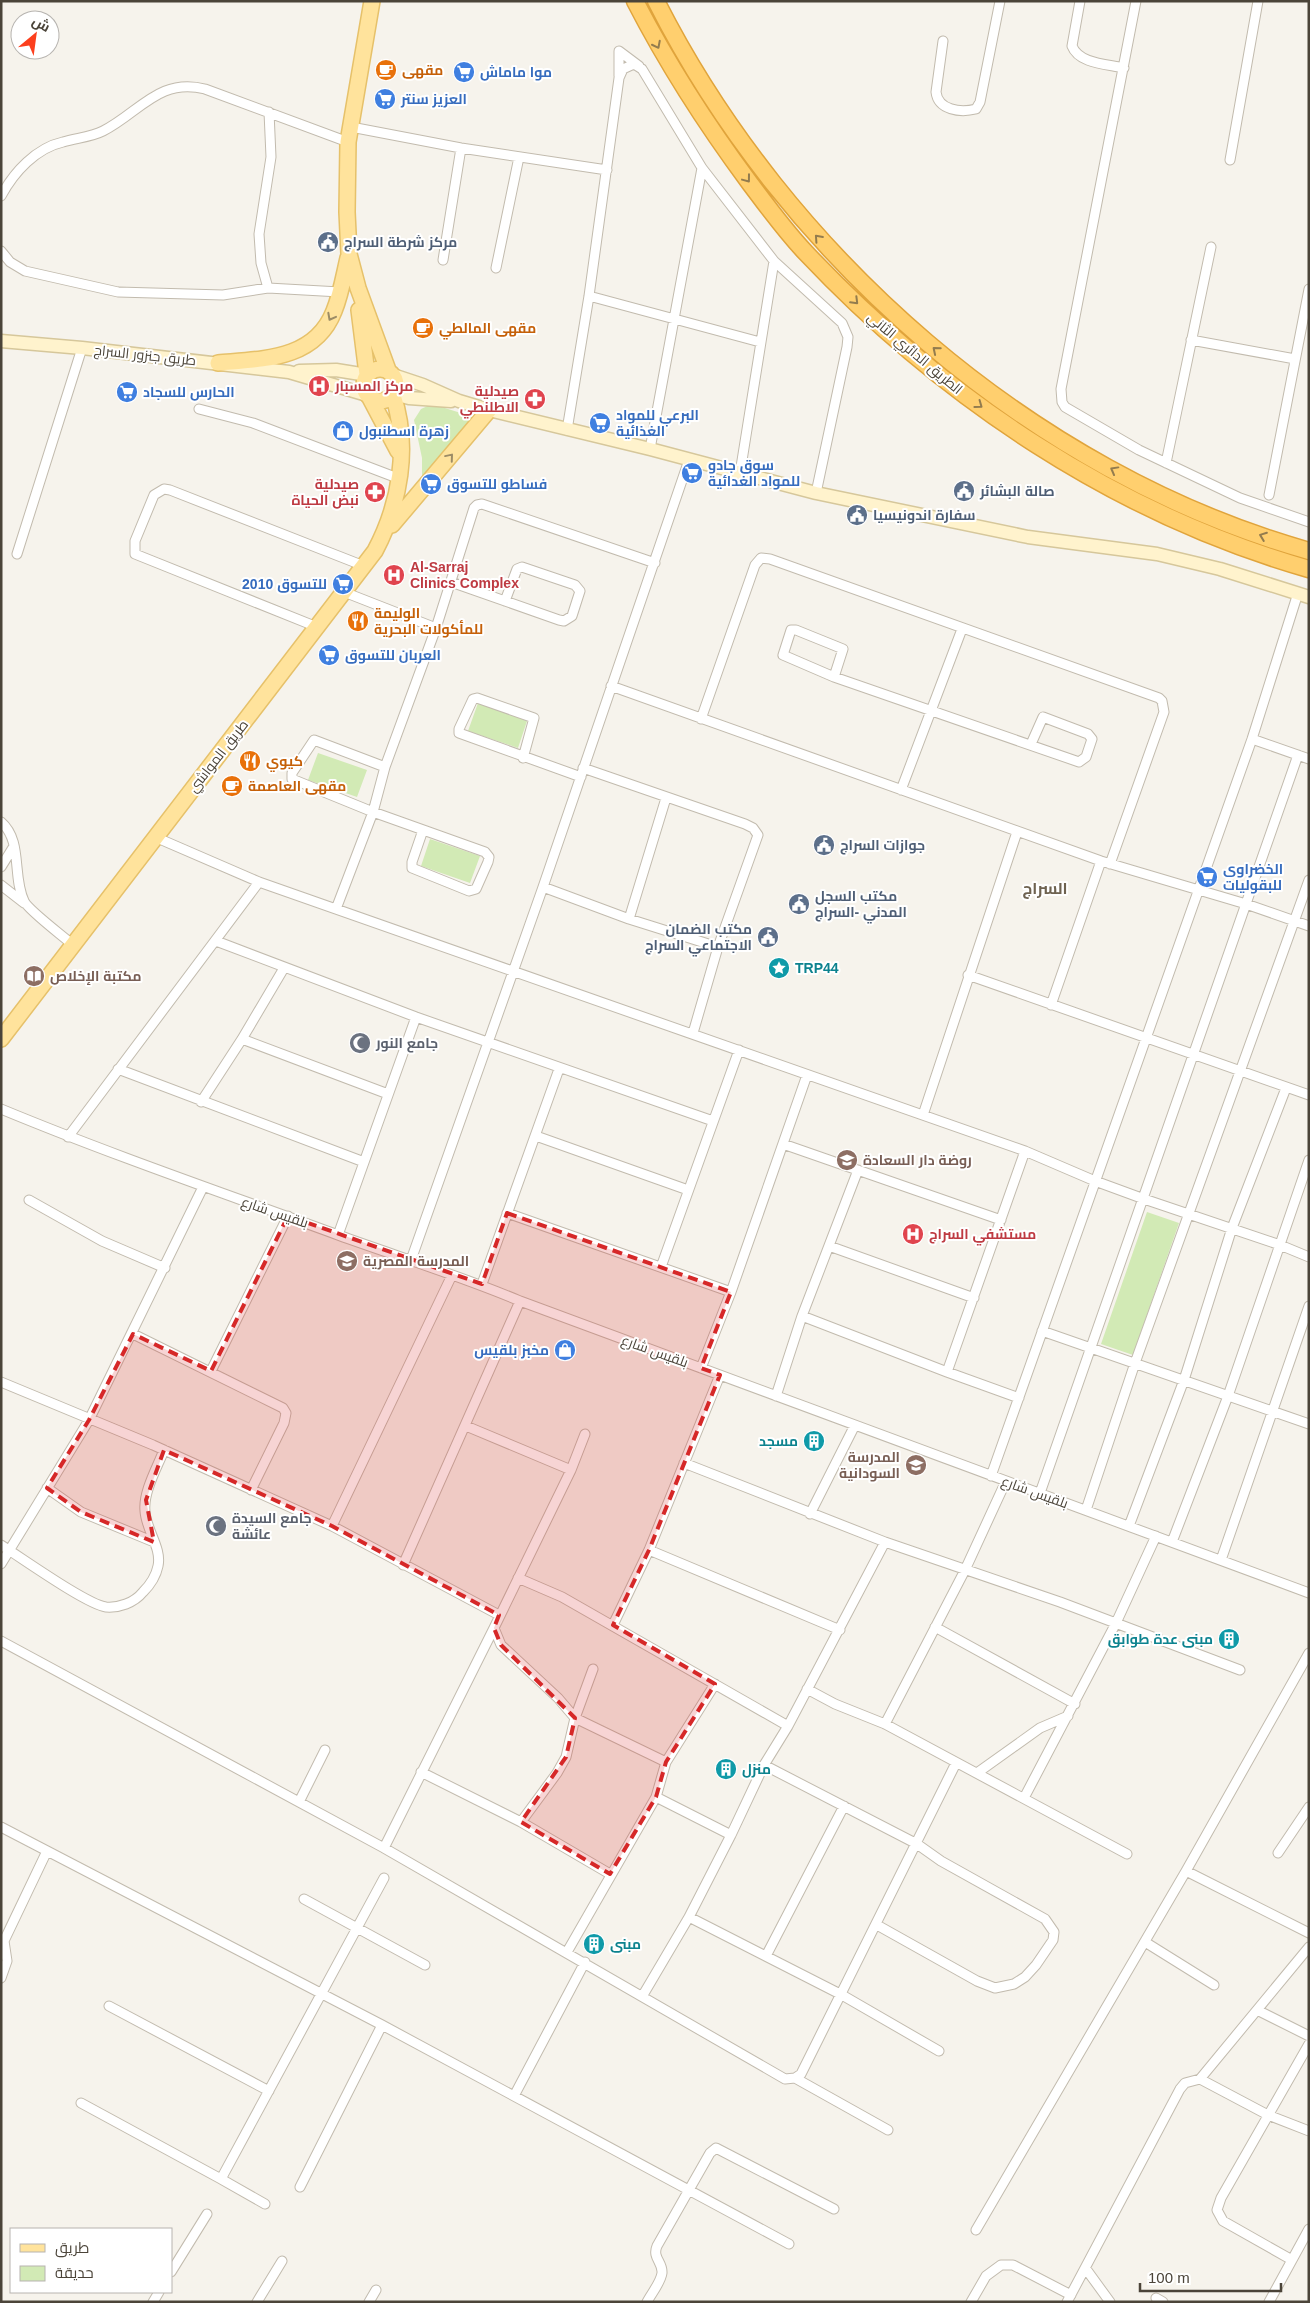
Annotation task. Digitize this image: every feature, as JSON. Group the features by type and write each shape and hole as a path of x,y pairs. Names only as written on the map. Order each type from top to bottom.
{"highway":[{"name":"الطريق الدائري الثاني","path":"635,1 662,54 712,133 769,208 805,252 875,320 938,376 1002,423 1054,456 1118,492 1194,528 1282,562 1309,569"},
{"name":"الطريق الدائري الثاني","path":"656,1 678,44 734,133 819,240 891,312 960,370 1016,411 1068,444 1128,478 1200,512 1309,551"}],"main road":[{"path":"358,288 367,374 363,387 368,397 382,401 393,394 396,386 358,288 349,254 347,212 348,142 372,1"},
{"path":"218,363 287,355 305,347 319,335 329,322 340,292 349,254"},
{"path":"367,374 375,369 390,372"},
{"name":"طريق المواشي","path":"1,1039 364,566 384,534 394,509 400,479 399,423 393,394"},
{"name":"طريق المواشي","path":"368,397 384,422 400,458"},
{"path":"384,534 489,410"}],"street":[{"path":"943,41 936,92 937,99 941,104 953,109 966,111 976,109 980,102 1000,1"},
{"path":"1080,1 1072,46 1075,52 1083,59 1124,68"},
{"path":"1136,1 1060,396 1065,407 1166,463 1240,498 1309,522"},
{"path":"1230,160 1258,1"},
{"path":"567,430 607,170 619,78 619,51 642,69 702,168 774,260 837,317 846,330 848,337 816,492"},
{"path":"619,78 626,66 634,64 642,69"},
{"path":"1,196 32,157 60,142 101,132 133,109 181,85 205,89 348,142"},
{"path":"268,288 261,263 258,234 271,157 269,112"},
{"path":"350,127 461,148 607,170"},
{"path":"443,260 461,148"},
{"path":"496,268 519,157"},
{"path":"650,448 702,168"},
{"path":"1166,463 1211,247"},
{"path":"1,251 10,262 25,271 118,292 223,295 268,288 340,292"},
{"path":"740,473 774,260"},
{"path":"1269,495 1309,289"},
{"path":"589,296 673,317 760,342"},
{"path":"1192,340 1295,359"},
{"name":"طريق جنزور السراج","path":"1,341 82,348 289,372 336,370 367,374"},
{"path":"16,554 82,348"},
{"name":"طريق جنزور السراج","path":"289,372 368,397"},
{"path":"390,372 459,401 489,410 567,430 650,448 816,492 1028,537 1157,554 1220,569 1303,595 991,1476"},
{"path":"393,394 410,398 459,401"},
{"path":"199,409 253,423 400,479"},
{"path":"411,1260 543,887 690,460"},
{"path":"317,627 135,554 135,541 154,496 164,489 170,490 364,566"},
{"path":"336,909 373,812 385,767 436,628 474,508 482,504 655,563"},
{"path":"701,719 755,564 761,558 770,559 1154,696 1162,701 1164,712 1110,864"},
{"path":"451,582 505,601 564,621 572,616 580,591 575,585 522,568 517,569 505,601"},
{"path":"344,592 436,628"},
{"path":"901,790 962,629"},
{"path":"834,677 843,649 796,630 791,630 783,654 834,677 1080,762 1086,757 1092,738 1085,732 1043,717 1032,744"},
{"path":"611,686 1101,861 1198,892 1246,904 1309,926"},
{"path":"523,758 534,718 477,698 473,699 459,729 460,733 523,758 582,773 746,824 753,828 758,835 718,947 693,1033"},
{"path":"1252,739 1309,759"},
{"path":"385,767 314,740 292,773 292,779 373,812 423,830 488,854 488,862 476,889 469,891 412,868 412,862 423,830"},
{"path":"1040,1493 1298,755"},
{"path":"629,919 666,798"},
{"path":"1,822 13,835 17,875 24,903"},
{"path":"923,1115 1017,832"},
{"path":"155,837 260,882 1025,1151 1144,1199 1232,1228 1309,1257"},
{"path":"1,867 14,845"},
{"path":"1051,1005 1101,861"},
{"path":"1086,1510 1135,1363 1309,880"},
{"path":"68,1137 260,882"},
{"path":"1,885 73,945"},
{"path":"543,887 629,919 718,947"},
{"path":"216,941 284,968 416,1017 488,1041 559,1069 713,1121"},
{"path":"201,1102 242,1039 284,968"},
{"path":"968,975 1193,1056 1309,1095"},
{"path":"338,1235 416,1017"},
{"path":"242,1039 388,1094"},
{"path":"661,1267 739,1050"},
{"path":"118,1069 201,1102 364,1162"},
{"path":"482,1284 559,1069"},
{"path":"702,1368 732,1292 808,1075"},
{"path":"1129,1526 1184,1380 1232,1228 1286,1088"},
{"name":"بلقيس شارع","path":"1,1109 68,1137 203,1187 482,1284 520,1301 1309,1593"},
{"path":"536,1136 688,1190"},
{"path":"783,1144 1001,1220"},
{"path":"948,1372 1025,1151"},
{"path":"1172,1542 1228,1396 1309,1160"},
{"path":"776,1396 802,1316 858,1170"},
{"path":"1,1564 5,1547 47,1488 90,1420 203,1187"},
{"path":"29,1200 102,1241 165,1268"},
{"path":"507,1214 732,1292"},
{"path":"211,1371 288,1216"},
{"path":"829,1246 974,1298"},
{"path":"332,1526 452,1275"},
{"path":"403,1565 520,1301"},
{"path":"1221,1560 1309,1306"},
{"path":"802,1316 1019,1398"},
{"path":"1042,1331 1309,1424"},
{"path":"133,1334 280,1405 286,1413 284,1423 252,1490"},
{"path":"613,1625 649,1550 720,1375"},
{"path":"1,1382 164,1450 332,1526 403,1565 500,1614"},
{"path":"810,1514 855,1425"},
{"path":"466,1426 571,1470"},
{"path":"384,1848 571,1470 585,1434"},
{"path":"5,1547 86,1599 104,1607 129,1603 141,1594 152,1581 158,1566 158,1555 145,1512 146,1500 164,1450"},
{"path":"684,1463 810,1514 1116,1623 1240,1670"},
{"path":"886,1724 965,1570 1006,1481"},
{"path":"47,1488 81,1512 154,1542"},
{"path":"1024,1798 1116,1623 1156,1536"},
{"path":"644,1995 689,1916 731,1835 764,1765 788,1726 886,1542"},
{"path":"649,1550 840,1630"},
{"path":"518,1578 562,1597 788,1726"},
{"path":"935,1627 1075,1704"},
{"path":"494,1628 501,1646 558,1698 575,1718 666,1762"},
{"path":"1,1641 384,1848 644,1995 785,2079 795,2078 801,2074 877,1925 956,1763"},
{"path":"976,2230 1186,1871 1309,1653"},
{"path":"521,1822 552,1780 566,1757 575,1718 593,1669"},
{"path":"567,1952 610,1874 656,1797 666,1762 715,1684"},
{"path":"807,1689 834,1704 886,1724 1127,1854"},
{"path":"978,1773 1040,1728 1068,1716"},
{"path":"298,1802 325,1750"},
{"path":"764,1765 917,1844 941,1861 1045,1919 1054,1932 1053,1940 1036,1966 1014,1984 995,1988 977,1981 877,1925"},
{"path":"422,1772 521,1822 610,1874"},
{"path":"656,1797 731,1835"},
{"path":"766,1956 844,1806"},
{"path":"1278,1853 1309,1807"},
{"path":"1,1826 382,2025 690,2189 789,2244"},
{"path":"1,1978 7,1961 4,1947 6,1936 47,1851"},
{"path":"1186,1871 1309,1933"},
{"path":"220,2180 384,1878"},
{"path":"304,1899 425,1965"},
{"path":"689,1916 842,1995 939,2051"},
{"path":"1144,1942 1214,1985"},
{"path":"1200,2080 1309,1947"},
{"path":"514,2096 586,1962"},
{"path":"109,2006 268,2091"},
{"path":"1257,2010 1309,2036"},
{"path":"300,2187 382,2025"},
{"path":"1292,2260 1223,2221 1217,2210 1221,2198 1309,2044"},
{"path":"795,2078 888,2130"},
{"path":"971,2302 986,2276 1001,2265 1013,2265 1069,2299 1180,2088 1193,2080 1200,2080 1268,2115 1309,2131"},
{"path":"81,2103 265,2204"},
{"path":"647,2302 662,2274 656,2250 710,2153 719,2147 834,2209"},
{"path":"172,2270 207,2214"},
{"path":"1269,2302 1309,2230"},
{"path":"257,2302 282,2261"},
{"path":"1086,2269 1110,2302"},
{"path":"369,2302 376,2290"}],"highlighted area":[{"path":"507,1213 731,1292 701,1368 720,1375 649,1550 613,1625 715,1684 666,1762 656,1797 610,1874 521,1822 566,1757 575,1718 501,1645 494,1628 499,1615 332,1526 164,1450 146,1500 154,1542 81,1512 47,1488 89,1420 133,1334 211,1371 288,1216 482,1284"}],"green space":[{"path":"432,404 480,419 422,486 422,458 414,420 421,409"},
{"path":"478,703 527,721 518,748 468,731"},
{"path":"318,753 367,770 357,797 308,780"},
{"path":"430,839 480,856 470,883 421,866"},
{"path":"1147,1212 1179,1223 1133,1355 1101,1344"}],"place":[{"name":"مقهى","path":"386,70"},
{"name":"موا ماماش","path":"464,72"},
{"name":"العزيز سنتر","path":"385,99"},
{"name":"مركز شرطة السراج","path":"328,242"},
{"name":"مقهى المالطي","path":"423,328"},
{"name":"مركز المسبار","path":"319,386"},
{"name":"الحارس للسجاد","path":"127,392"},
{"name":"صيدلية الاطلنطي","path":"535,399"},
{"name":"البرعي للمواد الغذائية","path":"600,423"},
{"name":"زهرة اسطنبول","path":"343,431"},
{"name":"سوق جادو للمواد الغدائية","path":"692,473"},
{"name":"فساطو للتسوق","path":"431,484"},
{"name":"صالة البشائر","path":"964,491"},
{"name":"صيدلية نبض الحياة","path":"375,492"},
{"name":"سفارة اندونيسيا","path":"857,515"},
{"name":"Al-Sarraj Clinics Complex","path":"394,575"},
{"name":"2010 للتسوق","path":"343,584"},
{"name":"الوليمة للمأكولات البحرية","path":"358,621"},
{"name":"العربان للتسوق","path":"329,655"},
{"name":"كيوي","path":"250,761"},
{"name":"مقهى العاصمة","path":"232,786"},
{"name":"جوازات السراج","path":"824,845"},
{"name":"الخضراوى للبقوليات","path":"1207,877"},
{"name":"مكتب السجل المدني -السراج","path":"799,904"},
{"name":"مكتب الضمان الاجتماعي السراج","path":"768,937"},
{"name":"TRP44","path":"779,968"},
{"name":"مكتبة الإخلاص","path":"34,976"},
{"name":"جامع النور","path":"360,1043"},
{"name":"روضة دار السعادة","path":"847,1160"},
{"name":"مستشفي السراج","path":"913,1234"},
{"name":"المدرسة المصرية","path":"347,1261"},
{"name":"مخبز بلقيس","path":"565,1350"},
{"name":"مسجد","path":"814,1441"},
{"name":"المدرسة السودانية","path":"916,1465"},
{"name":"جامع السيدة عائشة","path":"216,1526"},
{"name":"مبنى عدة طوابق","path":"1229,1639"},
{"name":"منزل","path":"726,1769"},
{"name":"مبنى","path":"594,1944"}],"district":[{"name":"السراج","path":"1045,888"}]}
